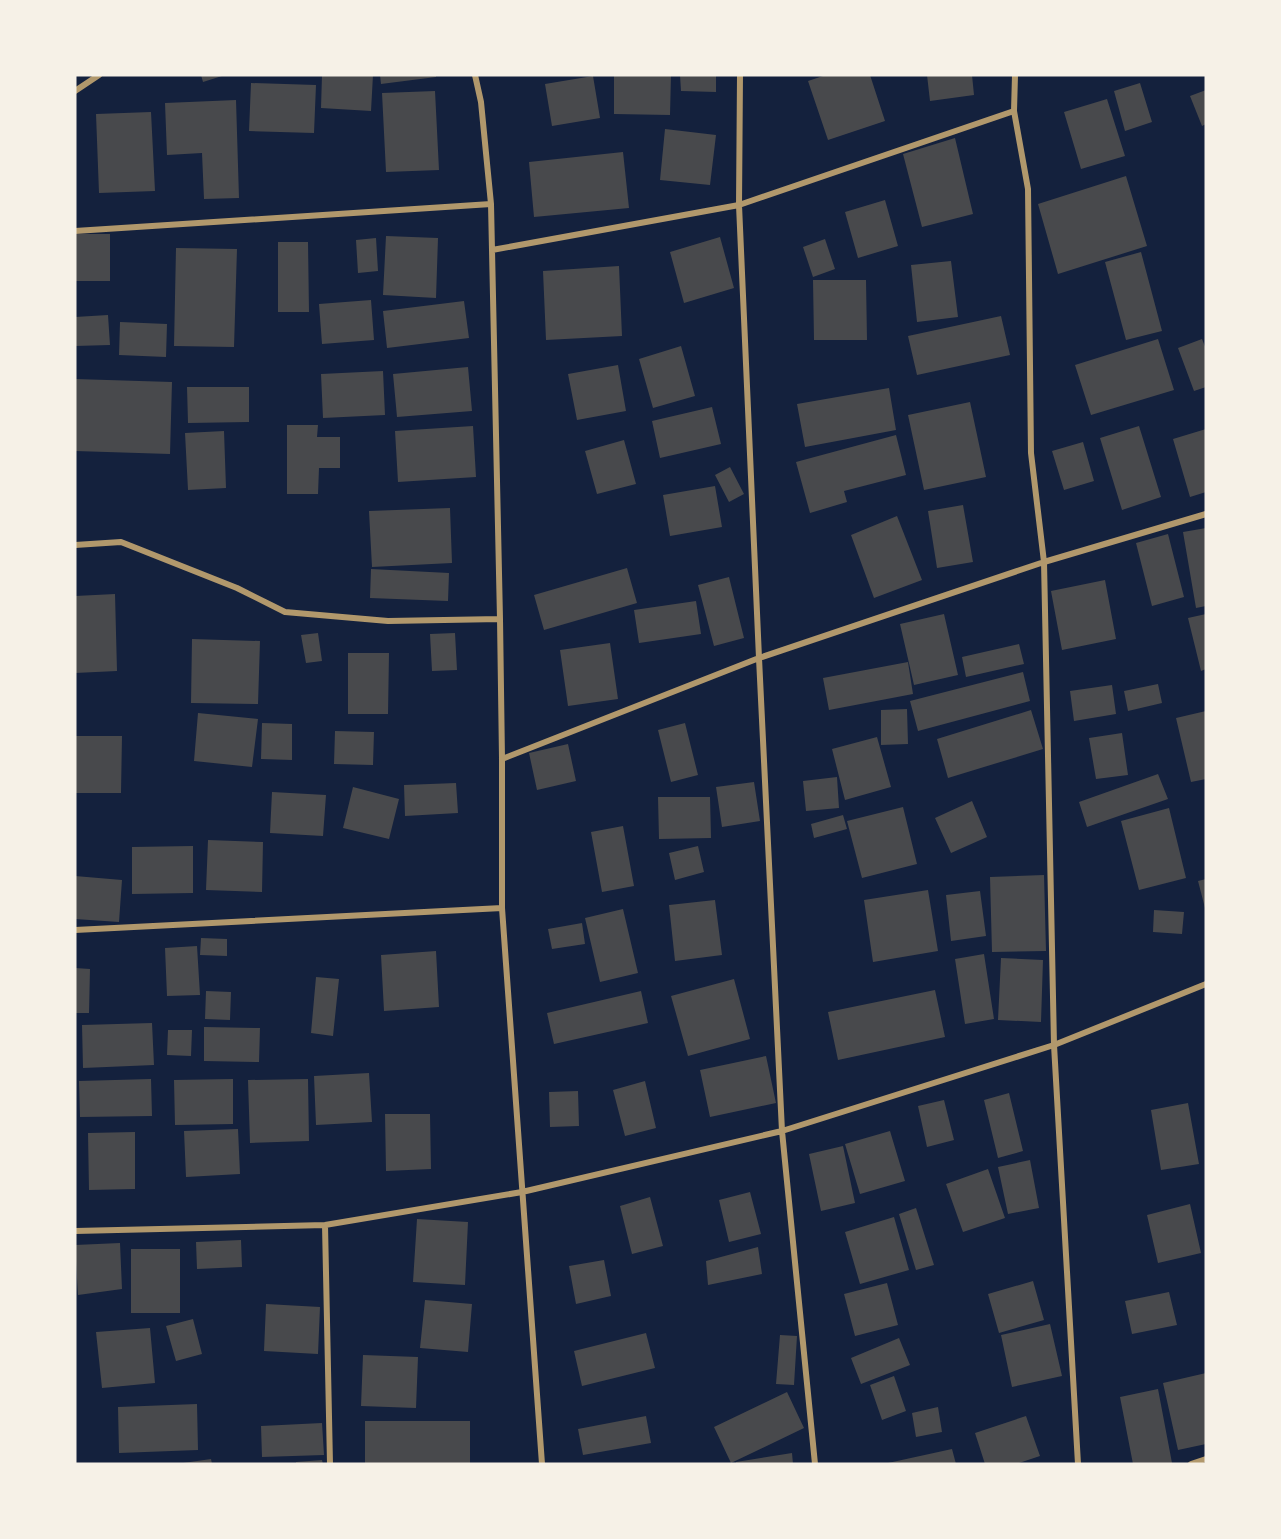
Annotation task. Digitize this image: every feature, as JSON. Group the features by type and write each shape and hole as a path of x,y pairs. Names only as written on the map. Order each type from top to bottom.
{"street":[{"path":"75,91 99,75"},
{"path":"475,75 491,204 500,619 502,908 542,1464"},
{"path":"740,75 739,205 782,1131 815,1464"},
{"path":"1015,75 1014,111 1028,189 1031,453 1044,562 1054,1045 1078,1464"},
{"path":"492,250 739,205 1014,111"},
{"path":"75,231 491,204"},
{"path":"502,759 759,658 1044,562 1206,514"},
{"path":"75,545 121,542 237,588 285,612 388,621 500,619"},
{"path":"75,930 502,908"},
{"path":"75,1231 325,1225 522,1192 782,1131 1054,1045 1206,984"},
{"path":"325,1225 330,1464"},
{"path":"1191,1464 1206,1459"}],"building":[{"path":"201,75 222,75 222,76 203,82"},
{"path":"322,75 373,75 371,111 321,108"},
{"path":"380,75 436,75 436,77 381,84"},
{"path":"614,75 671,75 670,115 614,114"},
{"path":"680,75 716,75 716,92 681,91"},
{"path":"826,75 870,75 885,121 828,140 808,81"},
{"path":"927,75 972,75 974,95 930,101"},
{"path":"593,76 600,118 552,126 545,84"},
{"path":"251,83 316,85 314,133 249,131"},
{"path":"1140,83 1152,122 1125,131 1114,91"},
{"path":"1206,90 1206,124 1202,126 1190,96"},
{"path":"435,91 439,170 386,172 382,93"},
{"path":"1107,99 1125,156 1081,169 1064,112"},
{"path":"236,100 239,198 204,199 202,153 167,155 165,103"},
{"path":"151,112 155,191 99,193 96,114"},
{"path":"665,129 716,135 710,185 660,180"},
{"path":"955,138 973,214 922,227 903,154"},
{"path":"623,152 629,208 534,217 529,162"},
{"path":"1126,176 1147,246 1058,274 1038,204"},
{"path":"885,200 898,246 858,258 845,212"},
{"path":"75,234 110,234 110,281 75,281"},
{"path":"386,236 438,238 436,298 383,295"},
{"path":"720,237 734,288 684,303 670,252"},
{"path":"376,238 378,271 358,273 356,240"},
{"path":"825,239 835,269 813,277 803,247"},
{"path":"278,242 308,242 309,312 278,312"},
{"path":"176,248 237,249 234,347 174,346"},
{"path":"1141,252 1162,331 1126,340 1105,262"},
{"path":"951,261 958,317 917,322 911,265"},
{"path":"619,266 622,336 546,340 543,271"},
{"path":"813,280 866,280 867,340 814,340"},
{"path":"371,300 374,340 322,344 319,304"},
{"path":"464,301 469,338 387,348 383,311"},
{"path":"108,315 110,345 75,346 75,317"},
{"path":"1001,316 1010,355 917,375 908,336"},
{"path":"120,322 167,324 166,357 119,355"},
{"path":"1158,339 1174,390 1091,415 1075,365"},
{"path":"1202,339 1206,349 1206,387 1194,391 1178,348"},
{"path":"681,346 695,396 653,408 639,359"},
{"path":"618,365 626,411 577,420 568,374"},
{"path":"468,367 472,411 397,417 393,374"},
{"path":"383,371 385,415 323,418 321,374"},
{"path":"75,379 172,382 170,454 75,451"},
{"path":"187,387 249,387 249,422 188,423"},
{"path":"889,388 896,430 805,447 797,404"},
{"path":"970,402 986,477 924,490 908,415"},
{"path":"712,407 721,444 660,458 652,421"},
{"path":"287,425 318,425 317,437 340,437 340,468 319,468 318,494 287,494"},
{"path":"473,426 476,477 398,482 395,431"},
{"path":"1139,426 1161,497 1122,510 1100,438"},
{"path":"1206,429 1206,492 1190,497 1173,439"},
{"path":"224,431 226,488 188,490 185,433"},
{"path":"896,435 906,475 844,491 847,502 810,513 796,462"},
{"path":"624,440 636,484 597,494 585,451"},
{"path":"1083,442 1094,481 1064,490 1052,451"},
{"path":"730,467 744,494 729,502 715,475"},
{"path":"715,486 722,527 670,536 663,495"},
{"path":"963,505 973,562 937,568 928,511"},
{"path":"450,508 452,563 372,567 369,511"},
{"path":"897,516 922,580 874,598 851,535"},
{"path":"1206,528 1206,606 1196,608 1183,532"},
{"path":"1168,534 1184,597 1152,606 1136,543"},
{"path":"627,568 637,603 544,630 534,595"},
{"path":"371,569 449,573 448,601 370,598"},
{"path":"729,577 744,638 714,646 698,585"},
{"path":"1105,580 1116,639 1062,650 1051,591"},
{"path":"115,594 117,671 75,673 75,596"},
{"path":"696,601 701,634 639,643 634,610"},
{"path":"944,614 958,675 914,685 900,624"},
{"path":"1206,614 1206,669 1201,671 1188,618"},
{"path":"318,633 322,661 306,663 301,635"},
{"path":"455,633 457,670 432,671 430,634"},
{"path":"192,639 260,641 258,704 191,703"},
{"path":"610,643 618,699 568,706 560,650"},
{"path":"1019,644 1024,664 966,677 962,657"},
{"path":"348,653 389,653 388,714 348,714"},
{"path":"908,662 913,694 829,710 823,678"},
{"path":"1023,672 1030,701 918,731 910,701"},
{"path":"1158,684 1162,703 1128,711 1124,691"},
{"path":"1112,685 1116,714 1074,721 1070,691"},
{"path":"907,709 908,744 881,745 881,710"},
{"path":"1031,710 1043,749 948,778 937,739"},
{"path":"1206,711 1206,779 1191,782 1176,718"},
{"path":"198,713 258,719 252,767 194,761"},
{"path":"262,723 292,724 292,760 261,759"},
{"path":"685,723 698,775 671,782 658,730"},
{"path":"335,731 374,732 373,765 334,764"},
{"path":"1122,733 1128,775 1096,779 1089,738"},
{"path":"75,736 122,736 121,793 75,793"},
{"path":"877,737 891,787 845,800 832,749"},
{"path":"568,744 576,781 537,790 529,753"},
{"path":"1158,774 1168,799 1087,827 1079,802"},
{"path":"837,777 839,808 806,811 803,781"},
{"path":"754,782 760,821 722,827 716,787"},
{"path":"456,783 458,813 405,816 404,785"},
{"path":"353,787 399,799 389,839 343,828"},
{"path":"272,792 326,795 323,836 270,833"},
{"path":"658,797 710,797 711,838 659,839"},
{"path":"972,801 987,837 951,853 935,818"},
{"path":"903,807 917,864 862,878 847,821"},
{"path":"1169,808 1186,878 1139,890 1121,821"},
{"path":"843,815 847,829 814,838 811,824"},
{"path":"623,826 634,886 602,892 591,832"},
{"path":"208,840 263,842 262,892 206,890"},
{"path":"193,846 193,893 132,894 132,847"},
{"path":"698,846 704,872 675,880 669,853"},
{"path":"1044,875 1046,951 992,952 990,877"},
{"path":"75,876 122,880 119,922 75,919"},
{"path":"1206,879 1206,908 1205,908 1198,881"},
{"path":"928,890 938,951 873,962 864,900"},
{"path":"980,891 986,936 951,941 946,895"},
{"path":"715,900 722,955 675,961 669,905"},
{"path":"623,909 638,973 600,982 585,918"},
{"path":"1154,910 1184,912 1182,934 1153,932"},
{"path":"582,923 585,944 552,949 548,929"},
{"path":"201,938 227,939 227,956 200,955"},
{"path":"197,946 200,995 167,996 165,948"},
{"path":"436,951 439,1007 384,1011 381,955"},
{"path":"984,954 994,1019 965,1024 955,959"},
{"path":"1001,958 1043,960 1041,1022 998,1020"},
{"path":"75,968 90,969 89,1013 75,1013"},
{"path":"316,977 339,979 333,1036 311,1033"},
{"path":"734,979 750,1039 688,1056 671,996"},
{"path":"935,990 945,1037 838,1060 828,1012"},
{"path":"206,991 231,992 230,1020 205,1019"},
{"path":"641,991 648,1023 554,1044 547,1013"},
{"path":"152,1023 154,1065 83,1068 82,1025"},
{"path":"204,1027 260,1028 259,1062 204,1061"},
{"path":"168,1030 192,1030 191,1056 167,1055"},
{"path":"766,1056 776,1103 710,1117 700,1070"},
{"path":"369,1073 372,1122 316,1125 314,1076"},
{"path":"151,1079 152,1116 80,1117 79,1081"},
{"path":"233,1079 233,1124 175,1125 174,1080"},
{"path":"308,1079 309,1141 250,1143 248,1080"},
{"path":"645,1081 656,1128 625,1136 613,1090"},
{"path":"578,1091 579,1126 550,1127 549,1092"},
{"path":"1009,1093 1023,1151 998,1158 984,1100"},
{"path":"944,1100 954,1140 927,1147 918,1106"},
{"path":"1188,1103 1199,1164 1161,1170 1151,1110"},
{"path":"385,1114 430,1114 431,1169 386,1171"},
{"path":"238,1129 240,1174 186,1177 184,1131"},
{"path":"890,1131 905,1181 860,1194 845,1144"},
{"path":"135,1132 135,1189 89,1190 88,1133"},
{"path":"843,1146 855,1203 821,1211 809,1154"},
{"path":"1030,1160 1039,1208 1008,1214 998,1167"},
{"path":"988,1169 1005,1218 963,1232 946,1184"},
{"path":"750,1192 761,1234 729,1242 719,1200"},
{"path":"650,1197 663,1246 632,1254 620,1206"},
{"path":"1190,1204 1201,1253 1158,1263 1147,1215"},
{"path":"916,1208 934,1265 916,1270 899,1214"},
{"path":"894,1217 909,1270 860,1284 845,1232"},
{"path":"417,1219 468,1222 465,1285 413,1282"},
{"path":"241,1240 242,1267 197,1269 196,1242"},
{"path":"120,1243 122,1289 78,1295 75,1245"},
{"path":"758,1247 762,1274 708,1285 706,1261"},
{"path":"131,1249 180,1249 180,1313 131,1313"},
{"path":"604,1260 611,1296 576,1304 569,1266"},
{"path":"1033,1281 1044,1320 999,1333 988,1294"},
{"path":"887,1283 898,1325 855,1336 844,1294"},
{"path":"1169,1292 1177,1325 1132,1334 1125,1301"},
{"path":"425,1300 472,1304 468,1352 420,1348"},
{"path":"266,1304 320,1307 318,1354 264,1351"},
{"path":"193,1319 202,1354 176,1361 166,1326"},
{"path":"1050,1324 1062,1376 1012,1387 1001,1335"},
{"path":"150,1328 155,1383 102,1388 96,1332"},
{"path":"646,1333 655,1368 582,1386 574,1351"},
{"path":"780,1335 797,1336 794,1385 776,1384"},
{"path":"899,1338 910,1365 861,1384 851,1358"},
{"path":"363,1355 418,1357 416,1408 361,1406"},
{"path":"1206,1373 1206,1444 1178,1450 1163,1383"},
{"path":"894,1376 906,1411 882,1420 870,1385"},
{"path":"1158,1389 1172,1463 1133,1464 1120,1397"},
{"path":"787,1392 804,1428 731,1463 714,1427"},
{"path":"197,1404 198,1450 119,1453 118,1407"},
{"path":"938,1407 942,1432 916,1437 912,1413"},
{"path":"646,1416 651,1443 583,1455 578,1429"},
{"path":"1026,1416 1040,1456 1016,1464 985,1464 975,1433"},
{"path":"365,1421 470,1421 470,1464 365,1464"},
{"path":"322,1423 324,1455 262,1457 261,1426"},
{"path":"952,1449 956,1464 888,1464 888,1463"},
{"path":"792,1453 793,1464 736,1464 736,1462"},
{"path":"211,1459 212,1464 183,1464 183,1463"},
{"path":"322,1460 323,1464 296,1464 296,1462"}]}
